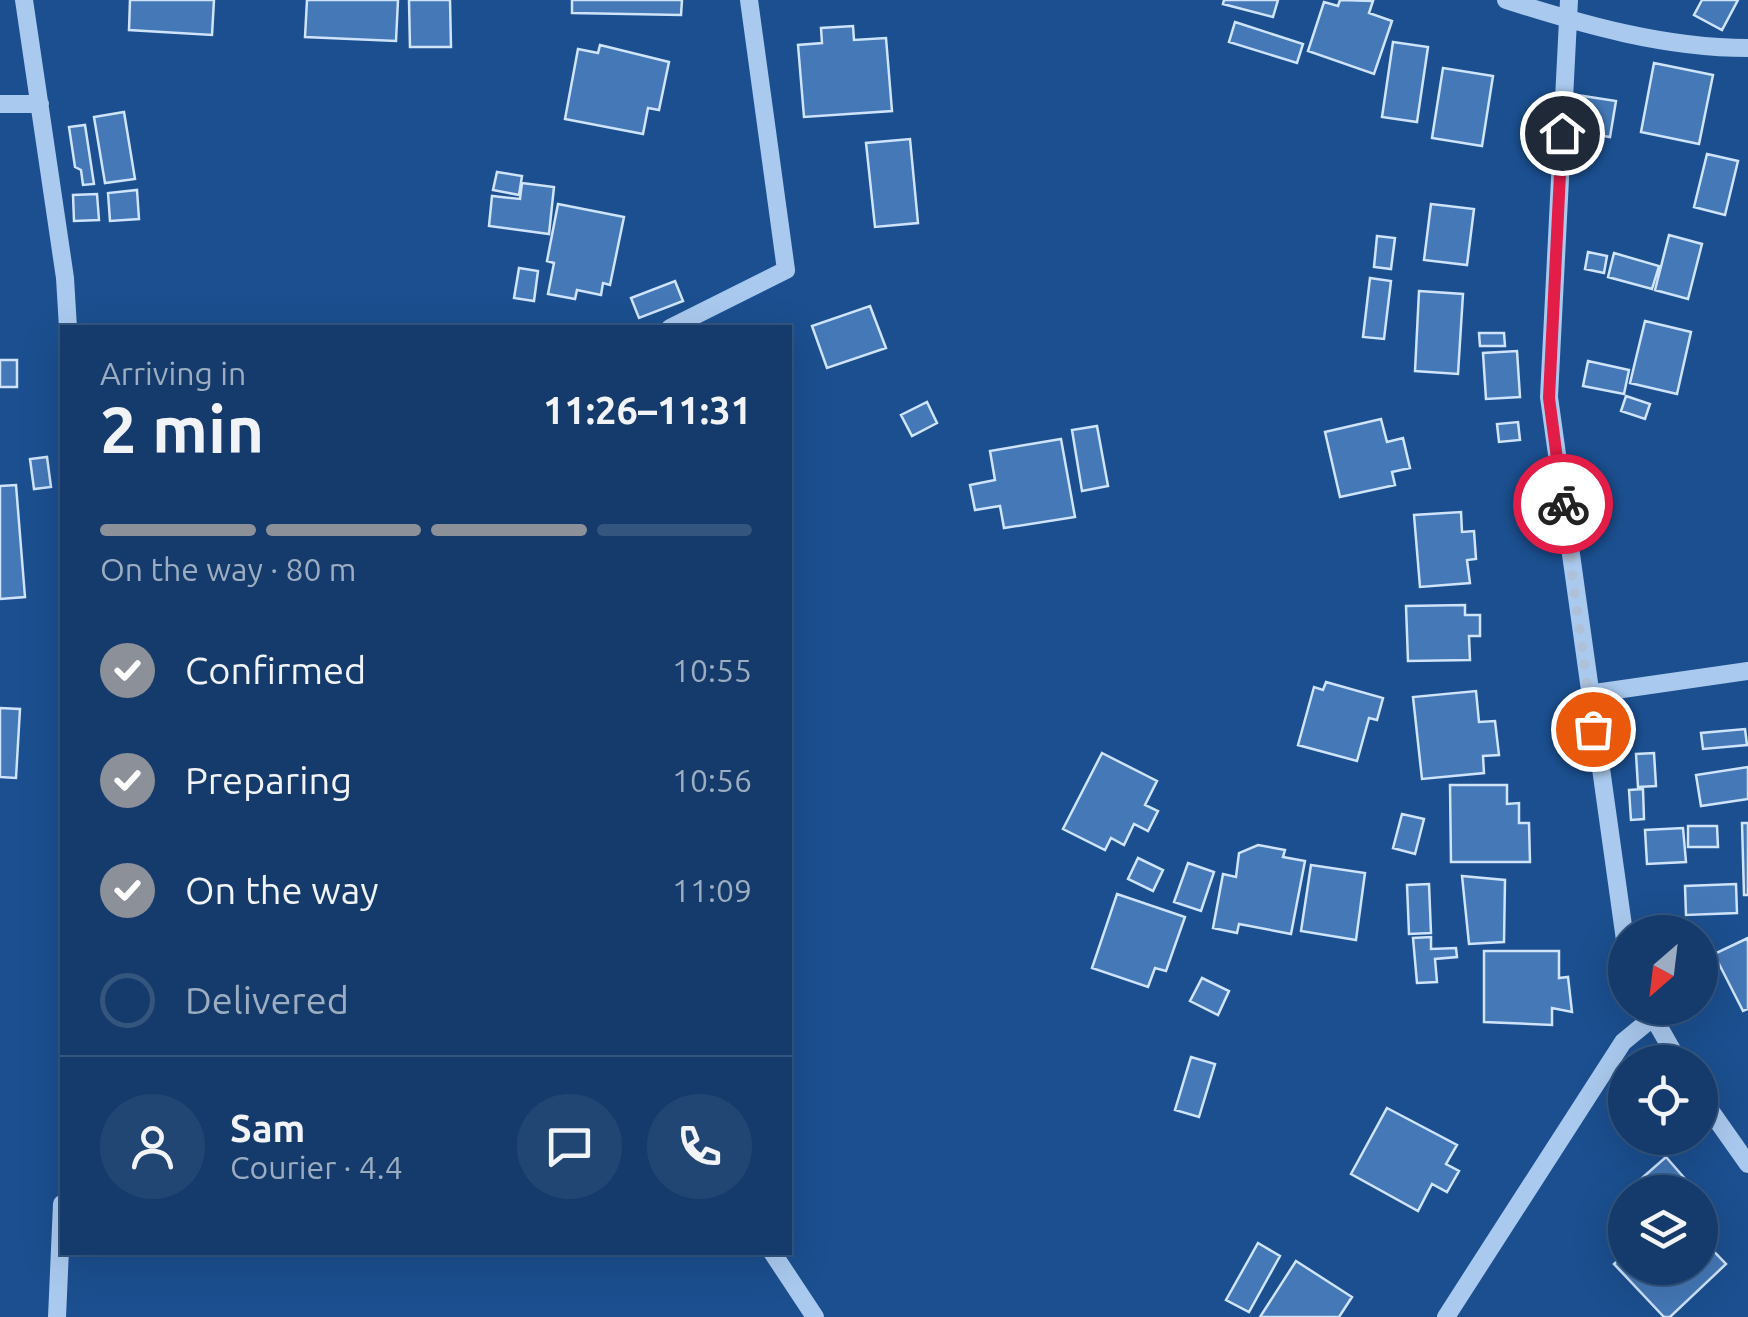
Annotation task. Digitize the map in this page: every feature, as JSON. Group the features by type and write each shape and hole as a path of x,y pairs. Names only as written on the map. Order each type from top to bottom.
{"street":[{"path":"24,0 68,325"},
{"path":"676,325 786,270 749,0"},
{"path":"1506,0 1567,20 1694,48 1748,48"},
{"path":"1569,0 1549,398 1621,915"},
{"path":"0,104 40,104"},
{"path":"1588,694 1748,671"},
{"path":"1446,1317 1623,1042 1638,1025"},
{"path":"1718,1122 1748,1164"},
{"path":"57,1317 60,1249"},
{"path":"774,1255 816,1317"}],"building":[{"path":"130,0 214,0 212,35 129,30"},
{"path":"307,0 398,0 396,41 305,37"},
{"path":"409,0 450,0 451,47 410,47"},
{"path":"572,0 682,0 681,15 572,13"},
{"path":"1224,0 1278,0 1273,17 1223,4"},
{"path":"1340,0 1373,1 1369,13 1392,21 1374,74 1308,51 1324,2 1338,6"},
{"path":"1702,0 1738,0 1722,30 1694,15"},
{"path":"1235,22 1303,44 1297,63 1229,42"},
{"path":"853,26 854,40 886,38 892,111 804,117 798,45 822,43 821,28"},
{"path":"1393,42 1428,47 1417,122 1382,117"},
{"path":"600,45 669,62 659,110 648,108 643,134 565,119 578,49 598,53"},
{"path":"1654,63 1713,75 1699,144 1641,132"},
{"path":"1443,68 1493,76 1482,146 1432,138"},
{"path":"1577,95 1616,101 1610,137 1571,131"},
{"path":"124,112 135,179 105,183 94,117"},
{"path":"85,125 94,184 83,185 81,170 75,167 69,127"},
{"path":"910,139 918,223 875,227 866,143"},
{"path":"1707,154 1738,161 1725,215 1694,207"},
{"path":"497,172 522,176 519,195 493,190"},
{"path":"522,183 554,187 549,234 489,226 492,196 520,199"},
{"path":"137,190 139,219 110,221 108,193"},
{"path":"97,194 99,220 74,221 73,195"},
{"path":"558,204 624,217 610,285 603,283 601,295 577,290 575,299 548,294 554,263 547,261"},
{"path":"1431,204 1474,209 1467,265 1424,260"},
{"path":"1669,235 1702,244 1688,299 1655,290"},
{"path":"1377,236 1395,238 1391,269 1374,267"},
{"path":"1588,252 1607,256 1604,273 1585,269"},
{"path":"1614,253 1659,266 1652,289 1608,277"},
{"path":"519,268 538,271 534,301 514,298"},
{"path":"1370,278 1391,281 1384,339 1363,337"},
{"path":"675,281 683,301 639,318 631,298"},
{"path":"1419,291 1463,294 1458,374 1415,371"},
{"path":"870,306 886,348 827,368 812,326"},
{"path":"1645,321 1691,332 1677,394 1630,383"},
{"path":"1479,333 1504,333 1505,346 1480,346"},
{"path":"1517,351 1520,397 1486,399 1483,353"},
{"path":"0,360 17,360 17,387 0,387"},
{"path":"1588,361 1629,370 1624,394 1583,386"},
{"path":"1626,396 1650,404 1645,419 1621,411"},
{"path":"927,402 937,423 912,436 901,415"},
{"path":"1381,419 1387,442 1403,438 1410,468 1392,472 1395,485 1340,497 1325,432"},
{"path":"1518,422 1520,440 1499,442 1497,424"},
{"path":"1097,426 1108,486 1082,491 1072,430"},
{"path":"1061,439 1075,517 1004,528 1000,506 975,510 970,485 995,480 990,451"},
{"path":"47,457 51,487 34,489 30,459"},
{"path":"16,485 25,597 0,599 0,486"},
{"path":"1461,512 1462,532 1474,531 1476,559 1467,560 1470,583 1420,587 1414,515"},
{"path":"1465,605 1465,615 1480,615 1480,636 1469,636 1470,660 1408,661 1406,606"},
{"path":"1326,682 1383,698 1377,720 1369,718 1357,761 1298,745 1314,687 1323,690"},
{"path":"1476,691 1479,722 1495,721 1499,755 1483,756 1484,773 1422,779 1413,697"},
{"path":"0,708 20,709 16,778 0,777"},
{"path":"1745,729 1747,745 1703,749 1701,733"},
{"path":"1102,753 1157,781 1145,805 1158,811 1148,831 1134,824 1124,845 1111,838 1105,850 1063,829"},
{"path":"1654,753 1656,786 1638,787 1636,754"},
{"path":"1748,767 1748,799 1701,806 1696,775"},
{"path":"1450,785 1507,785 1507,804 1519,803 1519,823 1529,823 1530,862 1451,862"},
{"path":"1643,789 1644,819 1631,820 1629,790"},
{"path":"1402,814 1424,819 1415,854 1393,848"},
{"path":"1742,823 1748,823 1748,895 1744,895"},
{"path":"1688,826 1717,826 1718,847 1688,847"},
{"path":"1683,828 1686,862 1647,864 1645,830"},
{"path":"1258,845 1285,850 1283,857 1305,861 1291,934 1239,924 1237,933 1213,928 1223,874 1236,877 1239,853"},
{"path":"1138,858 1163,870 1153,891 1128,879"},
{"path":"1188,863 1214,872 1201,911 1174,902"},
{"path":"1311,865 1365,873 1356,940 1301,931"},
{"path":"1462,876 1505,880 1504,942 1469,944"},
{"path":"1429,884 1431,933 1409,934 1407,885"},
{"path":"1736,884 1737,913 1686,915 1685,886"},
{"path":"1117,894 1185,917 1166,971 1155,968 1148,987 1092,968"},
{"path":"1431,937 1431,949 1456,948 1457,957 1435,959 1437,982 1417,983 1413,938"},
{"path":"1748,938 1748,1009 1743,1011 1718,962 1718,952"},
{"path":"1484,951 1559,951 1559,978 1568,977 1572,1012 1552,1008 1552,1025 1484,1022"},
{"path":"1202,978 1229,991 1218,1015 1190,1001"},
{"path":"1191,1057 1215,1064 1199,1117 1175,1110"},
{"path":"1387,1108 1457,1145 1446,1164 1459,1171 1447,1192 1432,1184 1418,1211 1351,1174"},
{"path":"1666,1157 1682,1175 1645,1175"},
{"path":"1258,1243 1280,1256 1249,1312 1226,1300"},
{"path":"1718,1256 1726,1264 1718,1272"},
{"path":"1296,1261 1352,1297 1339,1317 1260,1317"},
{"path":"1634,1285 1704,1285 1670,1317 1664,1317"}],"way so far":[{"path":"1563,504 1593,729"}],"route":[{"path":"1562,133 1549,398 1563,504"}]}
